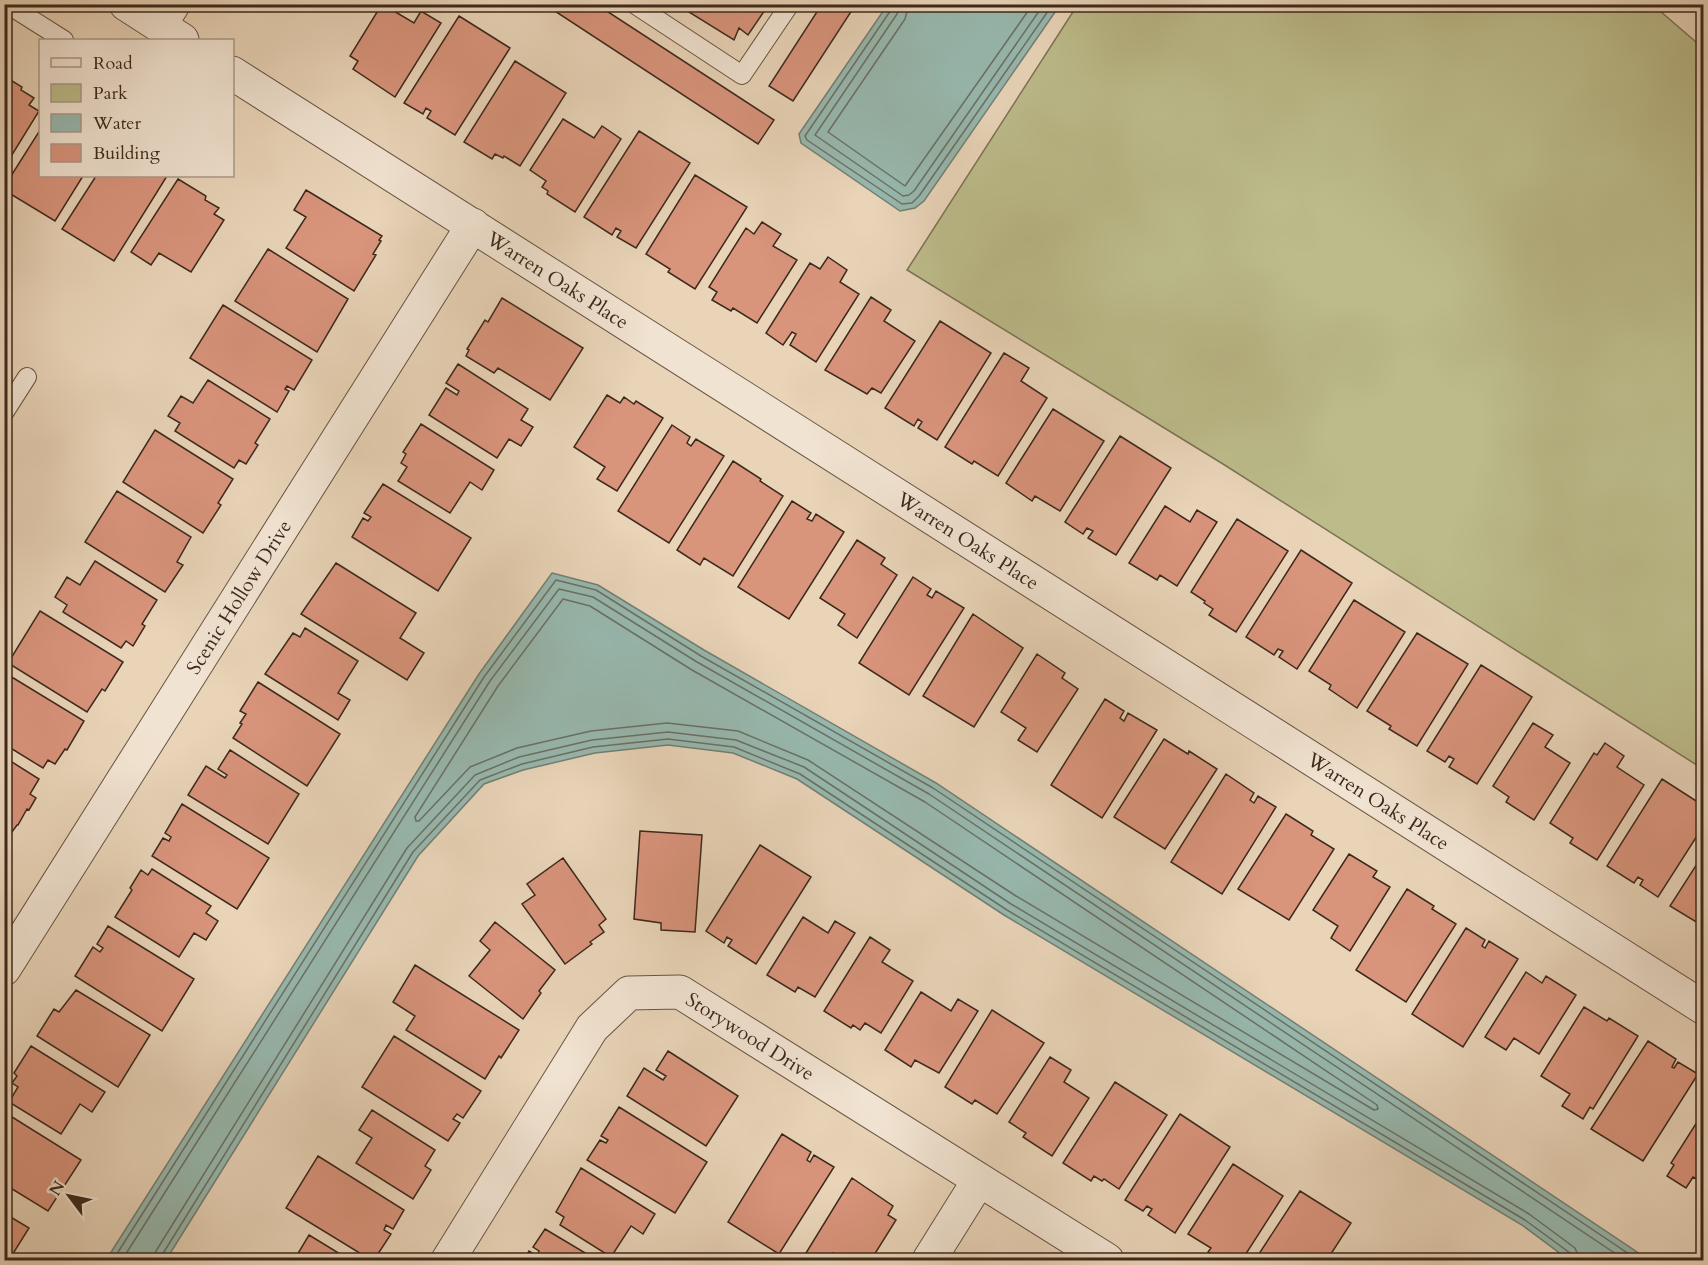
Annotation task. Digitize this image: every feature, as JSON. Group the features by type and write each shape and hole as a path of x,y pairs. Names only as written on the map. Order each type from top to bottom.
{"street":[{"path":"126,4 177,25"},
{"name":"Warren Oaks Place","path":"234,75 1704,1008"},
{"name":"Scenic Hollow Drive","path":"4,969 472,225"},
{"name":"Storywood Drive","path":"448,1260 591,1028 629,993 680,992 1107,1260"},
{"path":"928,1260 979,1180"}],"lane":[{"path":"7,4 62,39"},
{"path":"634,4 742,75 790,4"},
{"path":"4,413 27,377"}],"green space":[{"path":"1078,4 1653,5 1703,48 1703,769 1223,464 907,270"}],"water":[{"path":"888,4 1060,5 924,201 915,208 900,211 801,143 799,134"},
{"path":"552,573 598,585 704,650 936,783 1649,1260 1569,1260 1522,1225 1004,915 797,779 733,753 668,745 595,753 523,770 484,784 418,856 166,1260 106,1260 479,674"}],"building":[{"path":"382,4 414,23 421,11 441,23 395,97 353,69 358,61 350,56"},
{"path":"544,4 596,4 774,120 758,144"},
{"path":"676,4 769,4 748,35 739,28 734,40"},
{"path":"822,4 856,4 793,101 769,86"},
{"path":"459,16 510,48 455,135 427,118 431,111 426,108 423,114 404,103"},
{"path":"515,61 566,93 520,166 504,156 503,158 495,154 492,159 464,142"},
{"path":"4,76 34,98 29,105 39,111 7,163 4,161"},
{"path":"563,119 594,138 602,126 621,139 575,212 547,194 548,191 542,187 546,181 530,170"},
{"path":"639,131 690,163 636,248 617,237 621,231 616,228 612,235 584,217"},
{"path":"39,132 39,177 82,177 55,221 4,190"},
{"path":"695,175 747,207 695,289 668,272 670,269 646,254"},
{"path":"95,177 166,177 114,261 62,229"},
{"path":"178,179 206,196 205,200 219,208 214,214 224,220 191,272 159,253 151,265 131,252"},
{"path":"306,190 382,236 373,254 376,255 354,291 286,248 306,217 294,210"},
{"path":"762,222 781,234 773,246 797,260 757,323 733,308 731,311 712,300 717,292 709,287 746,228 754,234"},
{"path":"268,249 348,299 317,352 235,301"},
{"path":"828,257 847,270 840,282 859,294 816,362 790,345 796,334 792,332 783,345 766,333 810,263 820,269"},
{"path":"871,297 891,310 884,321 915,341 881,393 872,388 867,394 825,370"},
{"path":"502,298 583,348 550,400 498,368 494,373 466,356 469,350 467,349 485,320 488,322"},
{"path":"223,305 312,360 294,390 287,386 285,389 289,391 277,412 190,358"},
{"path":"940,321 991,353 937,440 918,428 922,422 918,419 914,426 885,408"},
{"path":"1004,353 1029,368 1021,381 1047,398 998,476 974,461 972,464 945,447"},
{"path":"458,364 528,409 521,420 533,427 521,446 509,439 497,458 429,415 446,388 457,395 459,391 446,383"},
{"path":"208,380 270,419 255,443 258,445 246,464 239,460 234,468 175,431 180,423 168,416 181,396 193,403"},
{"path":"607,395 620,403 624,397 634,404 636,401 663,418 617,491 597,479 605,467 574,447"},
{"path":"1053,409 1104,441 1060,511 1035,496 1032,501 1006,483"},
{"path":"421,424 494,470 482,490 470,482 450,513 398,481 407,467 401,463 406,454 403,452"},
{"path":"672,425 690,437 687,443 691,446 696,439 724,456 669,543 618,511"},
{"path":"155,430 233,479 218,503 221,505 203,533 123,482"},
{"path":"1120,436 1171,468 1116,555 1088,538 1093,531 1087,528 1083,534 1065,522"},
{"path":"733,461 783,496 733,576 704,558 700,565 677,550"},
{"path":"383,484 471,538 438,591 352,537 363,518 368,521 371,517 364,513"},
{"path":"117,491 191,537 177,562 183,565 165,592 85,542"},
{"path":"792,501 811,513 807,519 812,521 816,514 844,532 789,619 738,587"},
{"path":"1165,506 1190,522 1197,510 1217,522 1177,586 1160,575 1157,580 1129,563"},
{"path":"1237,519 1288,551 1236,632 1209,615 1213,609 1191,592"},
{"path":"857,540 885,558 881,564 897,575 857,638 838,625 845,614 820,598"},
{"path":"1301,550 1352,583 1297,669 1279,657 1283,651 1278,649 1274,655 1246,637"},
{"path":"95,561 157,600 142,624 145,626 133,646 126,641 121,648 63,612 67,605 55,597 67,577 80,585"},
{"path":"336,563 416,613 400,638 424,653 407,680 301,614"},
{"path":"913,577 931,589 927,595 932,598 936,591 964,608 909,695 859,663"},
{"path":"1354,600 1405,632 1357,708 1329,689 1331,685 1309,671"},
{"path":"40,611 123,662 105,691 102,689 87,712 8,663"},
{"path":"973,614 1023,648 974,727 923,696"},
{"path":"305,628 358,661 338,693 350,700 338,720 265,674 293,633 300,637"},
{"path":"1417,633 1468,664 1417,746 1389,729 1391,726 1367,711"},
{"path":"1037,654 1065,673 1062,678 1078,689 1037,752 1018,740 1026,728 1001,712"},
{"path":"1481,665 1532,697 1477,784 1449,767 1454,759 1449,756 1445,762 1427,751"},
{"path":"10,676 84,721 67,750 65,749 55,764 48,760 43,768 4,744 4,711 9,704 4,701 4,685"},
{"path":"258,682 340,734 307,786 233,738 246,714 240,711"},
{"path":"1105,699 1124,711 1120,718 1124,721 1128,713 1157,730 1102,818 1051,785"},
{"path":"1533,723 1553,735 1545,747 1570,763 1534,820 1506,802 1509,797 1493,786"},
{"path":"1164,739 1188,754 1189,751 1217,769 1165,849 1114,817"},
{"path":"1605,743 1624,756 1617,767 1644,785 1597,860 1570,843 1573,838 1550,823 1594,753 1597,755"},
{"path":"230,750 299,794 268,844 188,795 206,766 225,778 227,775 218,769"},
{"path":"4,757 39,779 30,794 36,798 12,832 4,827"},
{"path":"1226,774 1254,793 1250,800 1254,803 1258,796 1276,807 1222,894 1171,862"},
{"path":"1662,779 1704,806 1704,825 1658,897 1640,885 1643,880 1638,877 1634,883 1607,866"},
{"path":"182,804 269,858 237,909 152,856 163,838 169,841 171,837 165,833"},
{"path":"1286,814 1313,831 1311,835 1334,849 1289,920 1238,889"},
{"path":"640,831 702,835 695,932 661,930 661,923 634,919"},
{"path":"760,845 811,877 756,964 728,946 732,940 727,937 724,943 706,931"},
{"path":"1704,853 1704,920 1701,919 1698,923 1670,906"},
{"path":"1349,854 1377,871 1373,877 1390,887 1350,951 1331,938 1338,926 1313,910"},
{"path":"563,858 606,919 599,925 604,932 565,964 522,904 535,895 527,884"},
{"path":"152,869 211,906 206,913 218,921 206,940 194,933 179,957 115,917 132,890 130,888 141,870 148,875"},
{"path":"1407,889 1434,906 1432,909 1456,924 1406,1002 1356,970"},
{"path":"803,917 828,933 835,921 855,933 815,997 798,987 795,992 767,975"},
{"path":"495,922 555,970 539,991 541,993 523,1019 469,976 490,950 480,941"},
{"path":"108,926 194,979 162,1031 75,976 93,947 100,952 103,948 97,944"},
{"path":"1466,928 1485,940 1482,946 1485,948 1489,941 1518,959 1463,1047 1412,1014"},
{"path":"870,937 890,950 882,962 913,981 881,1033 865,1023 860,1030 853,1025 851,1028 824,1011"},
{"path":"415,965 519,1030 485,1079 406,1030 415,1016 393,1002"},
{"path":"1526,972 1542,983 1546,976 1576,995 1539,1054 1514,1038 1506,1050 1485,1037"},
{"path":"76,990 150,1035 118,1087 37,1036 54,1009 59,1012"},
{"path":"921,992 951,1011 958,999 978,1011 939,1073 915,1060 911,1067 885,1050"},
{"path":"1584,1007 1607,1021 1609,1018 1638,1036 1593,1109 1590,1107 1583,1119 1562,1106 1570,1094 1541,1076"},
{"path":"992,1010 1044,1043 997,1114 975,1100 972,1104 945,1087"},
{"path":"394,1036 481,1091 463,1118 457,1114 453,1119 460,1123 448,1141 362,1087"},
{"path":"1648,1041 1676,1059 1672,1067 1674,1068 1678,1062 1698,1074 1643,1161 1591,1129"},
{"path":"31,1046 105,1092 92,1112 80,1104 61,1134 9,1102 18,1087 12,1083 17,1076 14,1073"},
{"path":"668,1051 738,1096 706,1146 627,1096 644,1068 663,1080 666,1076 656,1070"},
{"path":"1050,1057 1071,1070 1064,1082 1089,1098 1052,1156 1023,1137 1026,1133 1009,1122"},
{"path":"1115,1082 1167,1115 1119,1189 1104,1179 1102,1181 1094,1176 1091,1181 1063,1163"},
{"path":"619,1107 707,1162 675,1213 587,1160 600,1140 606,1143 608,1140 601,1136"},
{"path":"372,1110 435,1150 425,1166 431,1170 413,1199 356,1163 372,1138 359,1130"},
{"path":"1704,1111 1704,1183 1693,1177 1686,1188 1667,1176 1674,1165 1671,1163"},
{"path":"4,1112 81,1160 48,1211 4,1184"},
{"path":"1180,1114 1230,1147 1175,1233 1148,1215 1152,1209 1147,1206 1143,1211 1125,1200"},
{"path":"782,1134 811,1152 807,1160 810,1162 814,1155 834,1167 779,1254 728,1222"},
{"path":"318,1156 404,1210 393,1229 386,1225 384,1230 391,1234 374,1260 286,1208"},
{"path":"1233,1164 1283,1196 1242,1260 1221,1260 1208,1252 1211,1248 1188,1234"},
{"path":"581,1168 655,1214 643,1234 631,1226 611,1257 560,1225 564,1217 556,1212"},
{"path":"852,1178 893,1206 888,1215 896,1220 871,1260 846,1260 833,1253 828,1260 819,1260 806,1253"},
{"path":"1300,1191 1351,1223 1327,1260 1255,1260"},
{"path":"4,1213 29,1228 9,1260 4,1260"},
{"path":"545,1229 597,1260 524,1260 529,1251 537,1256 539,1251 533,1247"},
{"path":"309,1235 350,1260 294,1260"}]}
